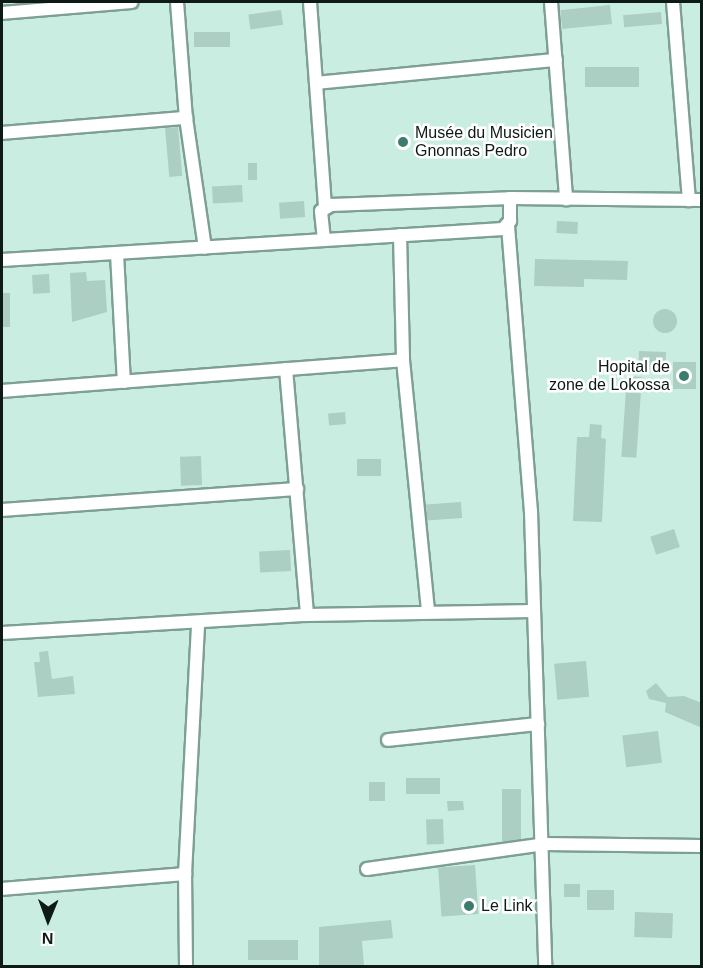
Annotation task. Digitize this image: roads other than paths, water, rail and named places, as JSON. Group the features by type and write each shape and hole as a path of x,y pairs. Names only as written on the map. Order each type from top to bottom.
{"street":[{"path":"2,13 132,2"},
{"path":"177,2 186,118 205,248"},
{"path":"310,2 325,207 324,240"},
{"path":"551,2 566,199"},
{"path":"673,2 688,200"},
{"path":"316,83 556,60"},
{"path":"2,133 186,118"},
{"path":"325,207 510,198 702,200"},
{"path":"510,198 508,226 533,612 544,844 545,966 538,966"},
{"path":"2,260 508,226"},
{"path":"400,235 403,360 428,612"},
{"path":"117,254 124,382"},
{"path":"2,392 403,360"},
{"path":"286,369 306,615"},
{"path":"2,510 297,489"},
{"path":"2,633 306,615 533,612"},
{"path":"186,966 185,874 198,622"},
{"path":"388,740 538,724"},
{"path":"367,868 544,844 702,846"},
{"path":"2,889 185,874"}],"place":[{"name":"Musée du Musicien Gnonnas Pedro","path":"403,142"},
{"name":"Hopital de zone de Lokossa","path":"684,376"},
{"name":"Le Link","path":"469,906"}]}
